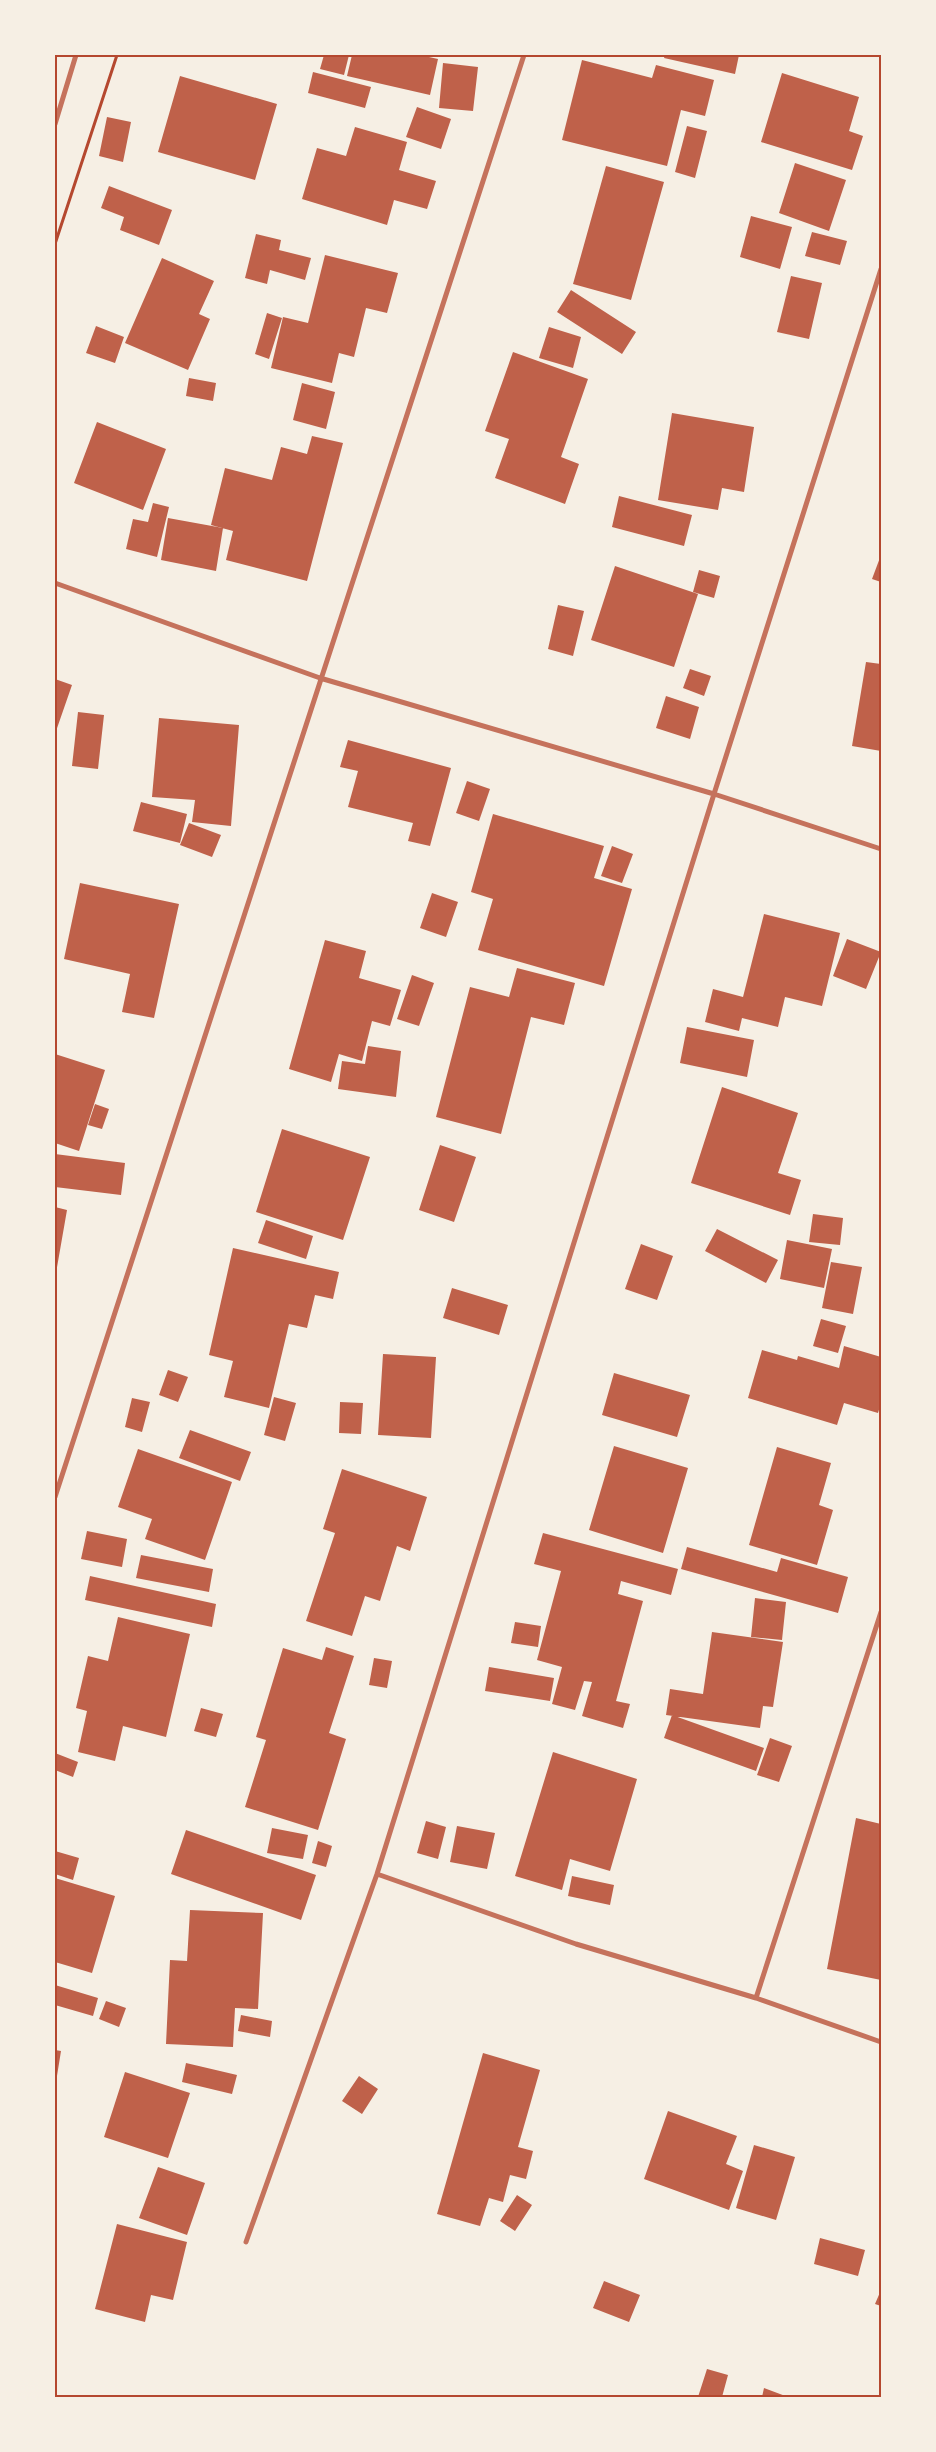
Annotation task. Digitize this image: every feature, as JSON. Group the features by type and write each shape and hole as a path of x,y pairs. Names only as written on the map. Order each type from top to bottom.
{"street":[{"path":"55,124 76,55"},
{"path":"55,1497 524,55"},
{"path":"246,2242 377,1874 714,794 881,268"},
{"path":"55,583 320,678 714,794 881,849"},
{"path":"756,1998 881,1612"},
{"path":"377,1874 576,1944 756,1998 881,2042"}],"path":[{"path":"55,244 117,55"}],"building":[{"path":"324,55 349,55 344,75 320,69"},
{"path":"352,55 420,55 438,59 430,95 347,76"},
{"path":"665,55 739,55 735,74 664,58"},
{"path":"582,60 652,78 656,65 714,80 705,116 681,110 667,166 562,140"},
{"path":"443,63 478,67 473,111 439,108"},
{"path":"313,72 371,87 365,108 308,93"},
{"path":"782,73 859,97 849,131 863,136 852,170 761,142"},
{"path":"180,76 277,104 255,180 158,152"},
{"path":"417,107 451,119 441,149 406,137"},
{"path":"107,117 131,122 123,162 99,156"},
{"path":"687,126 707,131 695,178 675,172"},
{"path":"355,127 407,142 399,170 436,181 427,209 394,200 387,225 302,199 317,148 346,156"},
{"path":"795,163 846,180 829,231 779,213"},
{"path":"606,166 664,182 631,300 573,284"},
{"path":"109,186 172,210 159,245 120,230 124,217 101,208"},
{"path":"751,216 792,227 780,269 740,257"},
{"path":"812,232 847,241 840,265 805,256"},
{"path":"256,234 281,240 279,250 311,258 305,280 270,270 267,284 245,278"},
{"path":"325,255 398,273 387,313 366,308 354,357 339,353 332,383 271,368 283,317 308,323"},
{"path":"162,258 214,281 199,314 210,319 188,370 125,343"},
{"path":"791,276 822,283 809,339 777,332"},
{"path":"571,290 636,332 622,354 557,312"},
{"path":"267,313 282,318 269,359 255,354"},
{"path":"96,326 124,337 115,363 86,353"},
{"path":"549,327 581,337 573,368 539,358"},
{"path":"513,352 588,379 561,457 579,464 565,504 495,478 509,439 485,431"},
{"path":"189,378 216,383 213,401 186,396"},
{"path":"302,383 335,392 326,429 293,420"},
{"path":"672,413 754,427 744,492 722,488 718,510 658,500"},
{"path":"97,422 166,449 143,510 74,483"},
{"path":"312,436 343,443 307,581 226,560 233,531 211,525 225,468 272,480 281,447 307,454"},
{"path":"619,496 692,515 684,546 612,527"},
{"path":"153,503 169,507 157,557 126,549 133,519 148,522"},
{"path":"168,518 223,528 216,571 161,560"},
{"path":"881,555 881,582 872,579"},
{"path":"615,566 698,594 674,667 591,640"},
{"path":"699,570 720,576 714,598 693,592"},
{"path":"558,605 584,611 573,656 548,649"},
{"path":"866,662 881,664 881,751 852,746"},
{"path":"690,669 711,676 704,696 683,688"},
{"path":"55,679 72,685 55,734"},
{"path":"666,696 699,707 690,739 656,728"},
{"path":"78,712 104,715 98,769 72,766"},
{"path":"159,718 239,725 231,826 192,822 195,800 152,797"},
{"path":"348,740 451,768 430,846 408,841 413,823 348,807 358,771 340,767"},
{"path":"467,781 490,789 479,821 456,813"},
{"path":"141,802 187,814 180,843 133,831"},
{"path":"493,814 604,846 594,878 632,889 604,986 478,950 493,899 471,892"},
{"path":"189,823 221,835 212,857 180,845"},
{"path":"612,846 633,854 622,883 601,876"},
{"path":"80,883 179,904 154,1018 122,1012 130,974 64,959"},
{"path":"432,893 458,902 446,937 420,928"},
{"path":"764,914 840,933 822,1006 785,997 778,1027 742,1018 739,1031 705,1022 713,989 743,997"},
{"path":"847,939 881,952 866,989 833,976"},
{"path":"325,940 366,951 359,978 401,990 390,1026 372,1021 362,1061 339,1054 331,1082 289,1069"},
{"path":"517,968 575,983 564,1025 531,1017 501,1134 436,1117 470,987 509,997"},
{"path":"412,975 434,983 419,1026 397,1019"},
{"path":"687,1027 754,1040 747,1077 680,1063"},
{"path":"368,1046 401,1051 396,1097 338,1089 342,1061 365,1064"},
{"path":"55,1054 105,1070 79,1151 55,1143"},
{"path":"722,1087 798,1113 778,1173 801,1180 790,1215 691,1183"},
{"path":"95,1104 109,1109 102,1129 88,1125"},
{"path":"282,1129 370,1157 343,1240 256,1212"},
{"path":"440,1145 476,1157 454,1222 419,1210"},
{"path":"55,1154 125,1163 121,1195 55,1187"},
{"path":"55,1207 67,1210 56,1273 55,1273"},
{"path":"813,1214 843,1218 840,1245 809,1242"},
{"path":"266,1220 313,1236 306,1259 258,1243"},
{"path":"717,1229 778,1260 766,1283 705,1251"},
{"path":"787,1240 832,1249 824,1288 780,1279"},
{"path":"641,1244 673,1256 657,1300 625,1289"},
{"path":"233,1248 339,1272 333,1299 315,1295 307,1328 289,1324 269,1408 224,1397 233,1361 209,1355"},
{"path":"831,1262 862,1267 853,1314 822,1308"},
{"path":"452,1288 508,1305 499,1335 443,1318"},
{"path":"821,1319 846,1326 838,1353 813,1346"},
{"path":"844,1346 881,1357 881,1403 878,1413 844,1403 837,1425 748,1398 762,1350 797,1360 798,1356 839,1368"},
{"path":"383,1354 436,1357 431,1438 378,1435"},
{"path":"168,1370 188,1377 178,1402 159,1395"},
{"path":"614,1373 690,1395 677,1437 602,1415"},
{"path":"274,1397 296,1403 285,1441 264,1435"},
{"path":"132,1398 150,1402 142,1432 125,1427"},
{"path":"340,1402 363,1403 361,1434 339,1433"},
{"path":"190,1430 251,1452 240,1481 179,1458"},
{"path":"614,1446 688,1468 663,1553 589,1530"},
{"path":"777,1447 831,1463 819,1505 833,1510 817,1565 749,1545"},
{"path":"138,1449 232,1482 205,1560 145,1539 152,1519 118,1507"},
{"path":"342,1469 427,1497 410,1551 397,1546 380,1601 365,1596 352,1636 306,1621 335,1533 323,1529"},
{"path":"87,1531 127,1539 122,1567 81,1559"},
{"path":"543,1533 678,1569 671,1595 621,1581 618,1594 643,1601 616,1701 630,1704 623,1728 582,1716 592,1682 584,1681 575,1710 552,1704 562,1667 537,1660 561,1571 534,1564"},
{"path":"687,1547 777,1572 781,1558 848,1577 838,1613 681,1569"},
{"path":"141,1555 213,1569 209,1592 136,1578"},
{"path":"90,1576 216,1604 212,1627 85,1600"},
{"path":"755,1598 786,1602 782,1640 751,1637"},
{"path":"118,1617 190,1634 166,1737 123,1726 115,1761 78,1752 87,1711 76,1708 88,1656 108,1661"},
{"path":"515,1622 541,1626 538,1647 511,1643"},
{"path":"712,1632 783,1642 773,1707 763,1706 760,1728 666,1715 670,1689 703,1694"},
{"path":"326,1647 354,1656 329,1733 346,1739 318,1830 245,1807 266,1740 256,1737 283,1648 322,1660"},
{"path":"374,1658 392,1661 387,1688 369,1685"},
{"path":"489,1667 554,1678 550,1701 485,1691"},
{"path":"201,1708 223,1714 216,1737 194,1731"},
{"path":"672,1715 764,1748 756,1771 664,1738"},
{"path":"770,1738 792,1746 779,1782 757,1775"},
{"path":"553,1752 637,1779 610,1871 570,1859 562,1890 515,1876"},
{"path":"55,1753 78,1762 73,1777 55,1770"},
{"path":"856,1818 881,1824 881,1980 827,1969"},
{"path":"426,1821 446,1827 438,1859 417,1853"},
{"path":"457,1826 495,1833 487,1869 450,1862"},
{"path":"272,1828 308,1835 303,1859 267,1853"},
{"path":"186,1830 316,1875 301,1920 171,1874"},
{"path":"318,1841 332,1846 326,1867 312,1863"},
{"path":"55,1851 79,1858 73,1880 55,1874"},
{"path":"572,1876 614,1885 610,1905 568,1896"},
{"path":"55,1878 115,1896 92,1973 55,1962"},
{"path":"190,1910 263,1913 258,2009 235,2008 233,2047 166,2044 170,1960 187,1961"},
{"path":"55,1985 98,1998 93,2016 55,2005"},
{"path":"106,2001 126,2008 119,2027 99,2019"},
{"path":"241,2015 272,2021 270,2037 238,2031"},
{"path":"55,2050 61,2051 56,2082 55,2082"},
{"path":"483,2053 540,2070 518,2147 533,2151 526,2179 510,2175 503,2202 489,2198 480,2226 437,2214"},
{"path":"186,2063 237,2075 232,2094 182,2082"},
{"path":"125,2072 190,2093 168,2158 104,2137"},
{"path":"359,2076 378,2089 362,2114 342,2101"},
{"path":"668,2111 737,2136 726,2164 743,2171 729,2210 644,2179"},
{"path":"754,2145 795,2157 776,2220 736,2208"},
{"path":"158,2167 205,2183 187,2235 139,2218"},
{"path":"517,2195 532,2205 515,2231 500,2221"},
{"path":"117,2224 187,2242 173,2300 151,2295 145,2322 95,2309"},
{"path":"820,2238 865,2250 858,2276 814,2264"},
{"path":"604,2281 640,2295 629,2322 593,2308"},
{"path":"881,2290 881,2306 875,2304"},
{"path":"707,2369 728,2375 722,2397 698,2397"},
{"path":"764,2388 788,2397 762,2397"}]}
